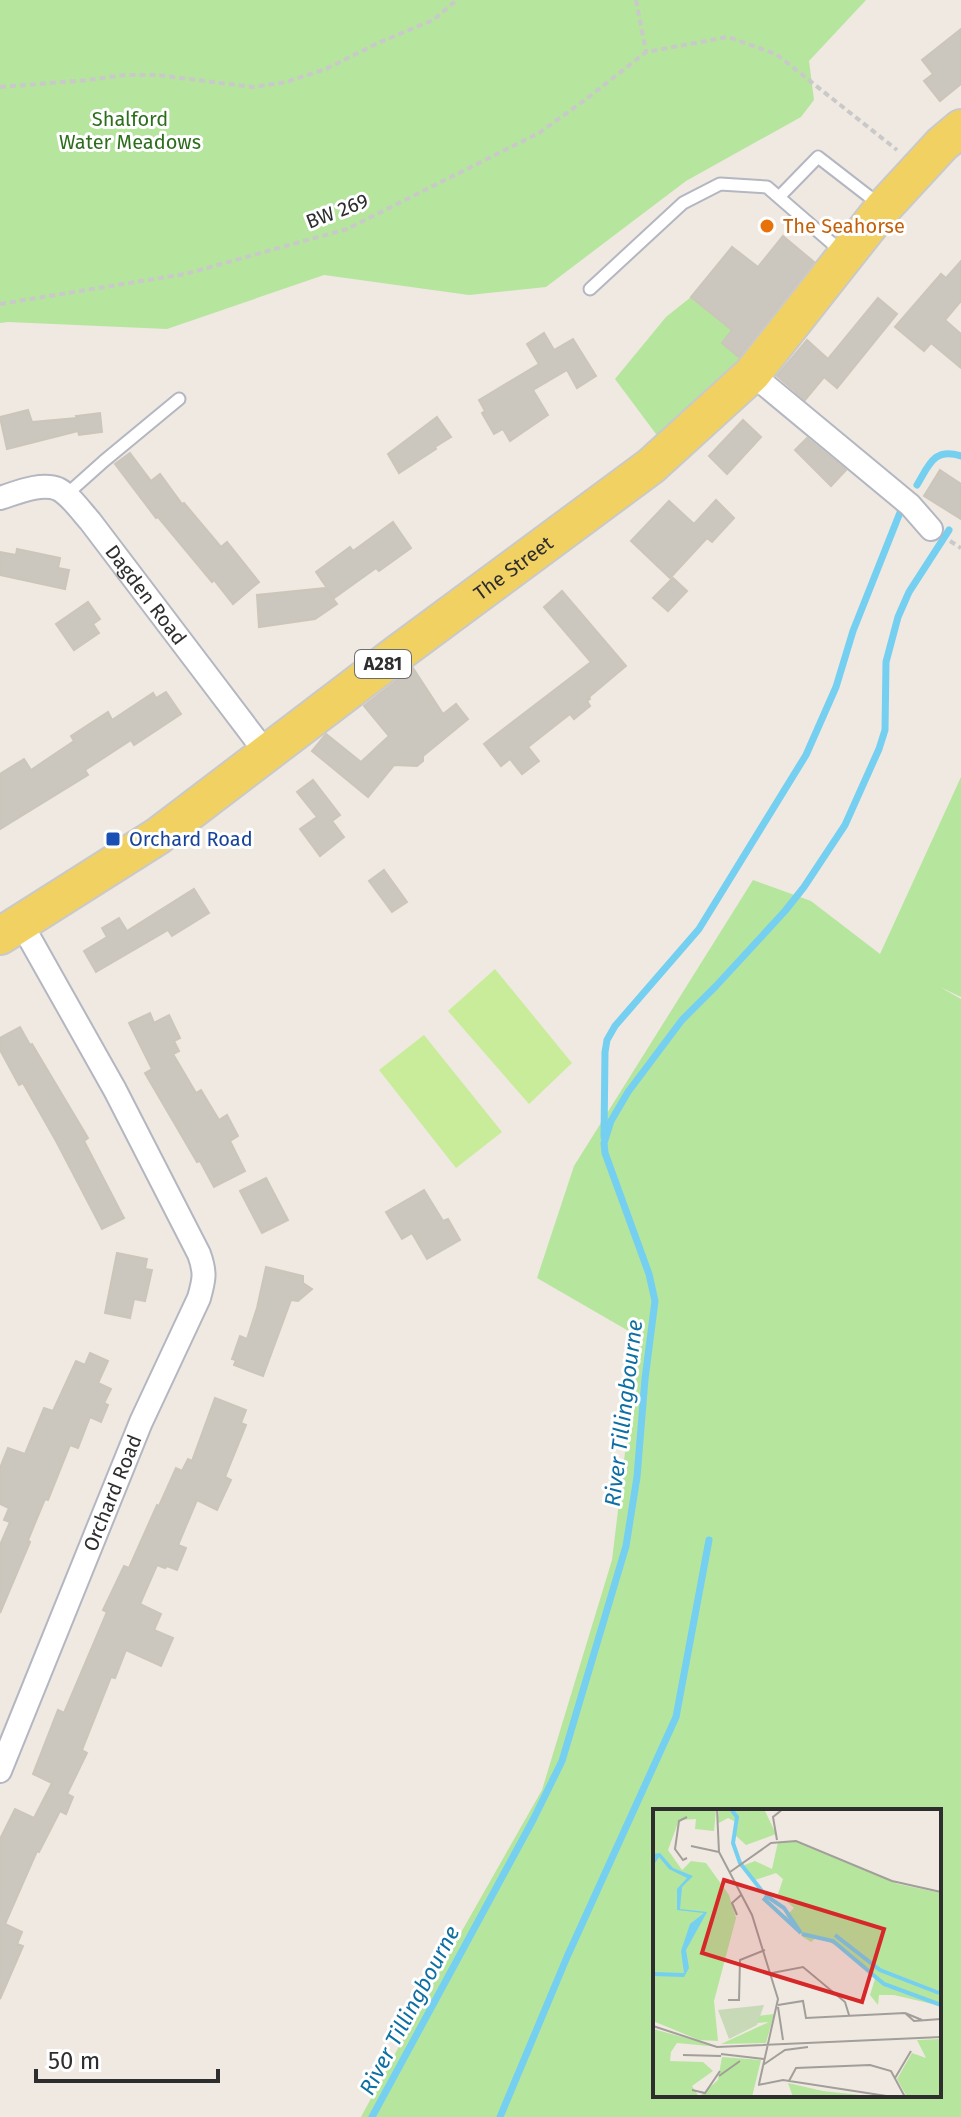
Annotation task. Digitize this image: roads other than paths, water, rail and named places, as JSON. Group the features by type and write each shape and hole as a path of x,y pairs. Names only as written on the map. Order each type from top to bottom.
{"main road":[{"name":"The Street","path":"10,930 149,842 651,466 752,374 883,208 919,167 961,128"}],"street":[{"path":"752,374 910,505 931,529"},
{"path":"0,498 45,487 57,488 66,495"},
{"name":"Dagden Road","path":"66,495 90,521 266,753"},
{"name":"Orchard Road","path":"0,1771 141,1422 199,1298 205,1278 199,1254 115,1090 10,930"}],"lane":[{"path":"779,197 818,157 883,208"},
{"path":"590,289 683,203 720,184 767,187 846,255"},
{"path":"66,495 179,399"}],"waterway":[{"path":"917,485 938,456 961,456"},
{"path":"604,1137 607,1040 615,1026 699,929 806,755 836,687 853,631 901,510"},
{"name":"River Tillingbourne","path":"372,2117 562,1761 626,1546 637,1477 655,1301 649,1274 605,1153 604,1143 611,1121 628,1092 682,1020 785,911 845,825 885,730 886,662 898,617 909,592 949,530"},
{"path":"500,2117 567,1957 676,1717 709,1540"}],"place":[{"name":"The Seahorse","path":"767,226"},
{"name":"Orchard Road","path":"113,839"}],"park label":[{"name":"Shalford Water Meadows","path":"130,130"}]}
